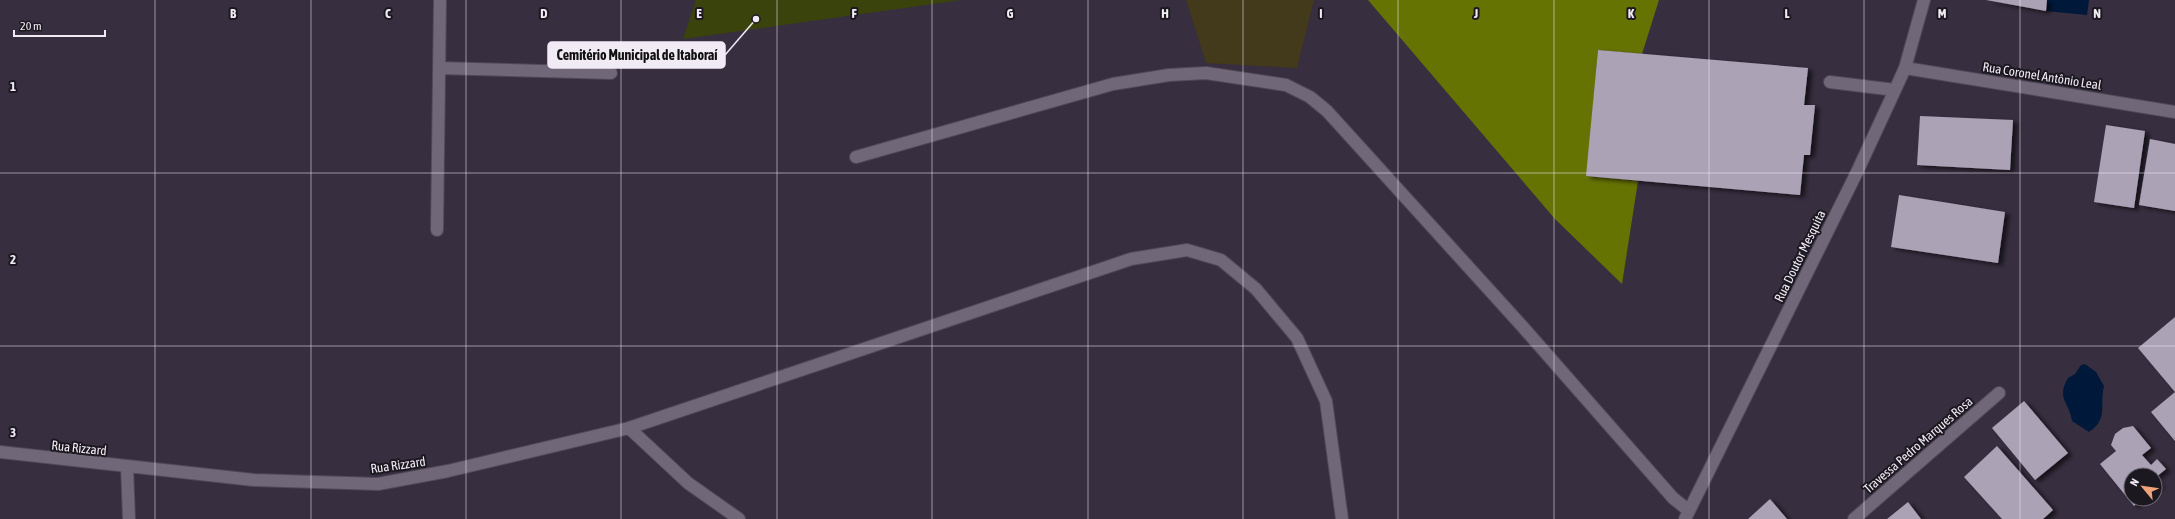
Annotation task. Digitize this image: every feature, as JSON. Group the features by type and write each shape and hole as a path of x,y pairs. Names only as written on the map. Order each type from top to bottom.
{"street":[{"path":"437,230 440,0"},
{"name":"Rua Doutor Mesquita","path":"1687,514 1857,172 1895,90 1905,68 1924,0"},
{"path":"439,68 611,74"},
{"name":"Rua Coronel Antônio Leal","path":"1905,68 2175,112"},
{"path":"856,156 1113,84 1169,75 1206,73 1286,85 1310,97 1327,111 1517,320 1687,514"},
{"path":"1830,82 1895,90"},
{"name":"Rua Rizzard","path":"0,452 254,480 378,484 448,471 629,428 1131,259 1187,250 1221,260 1256,289 1297,338 1326,402 1342,519"},
{"name":"Travessa Pedro Marques Rosa","path":"1854,519 1999,393"},
{"path":"629,428 688,483 739,519"},
{"path":"127,467 128,519"}],"green space":[{"path":"696,0 961,0 683,39"},
{"path":"1368,0 1659,0 1642,54 1598,50 1587,176 1638,181 1622,284 1555,219"}],"sand":[{"path":"1186,0 1314,0 1297,68 1206,63"}],"water":[{"path":"2047,0 2089,0 2087,15 2046,11"},
{"path":"2085,364 2096,372 2104,386 2101,417 2095,427 2089,432 2072,421 2063,396 2063,391 2068,378 2075,374 2081,365"}],"building":[{"path":"1986,0 2047,0 2046,11"},
{"path":"1598,50 1808,68 1804,105 1815,105 1810,155 1804,155 1800,195 1586,176"},
{"path":"1920,116 2013,120 2010,170 1917,165"},
{"path":"2106,125 2145,131 2134,208 2094,202"},
{"path":"2150,139 2175,144 2175,211 2139,205"},
{"path":"1899,195 2005,212 1998,263 1891,247"},
{"path":"2175,317 2175,392 2138,348"},
{"path":"2175,392 2175,441 2151,412"},
{"path":"2024,401 2068,453 2035,480 1992,428"},
{"path":"2133,426 2151,448 2142,455 2151,465 2157,459 2166,469 2163,471 2163,467 2123,467 2123,492 2100,464 2116,451 2111,445 2115,434 2123,428"},
{"path":"1997,446 2053,510 2043,519 2002,519 1964,477"},
{"path":"1770,499 1787,519 1748,519"},
{"path":"1908,502 1921,519 1887,519"}],"place":[{"name":"Cemitério Municipal de Itaboraí","path":"756,19"}]}
